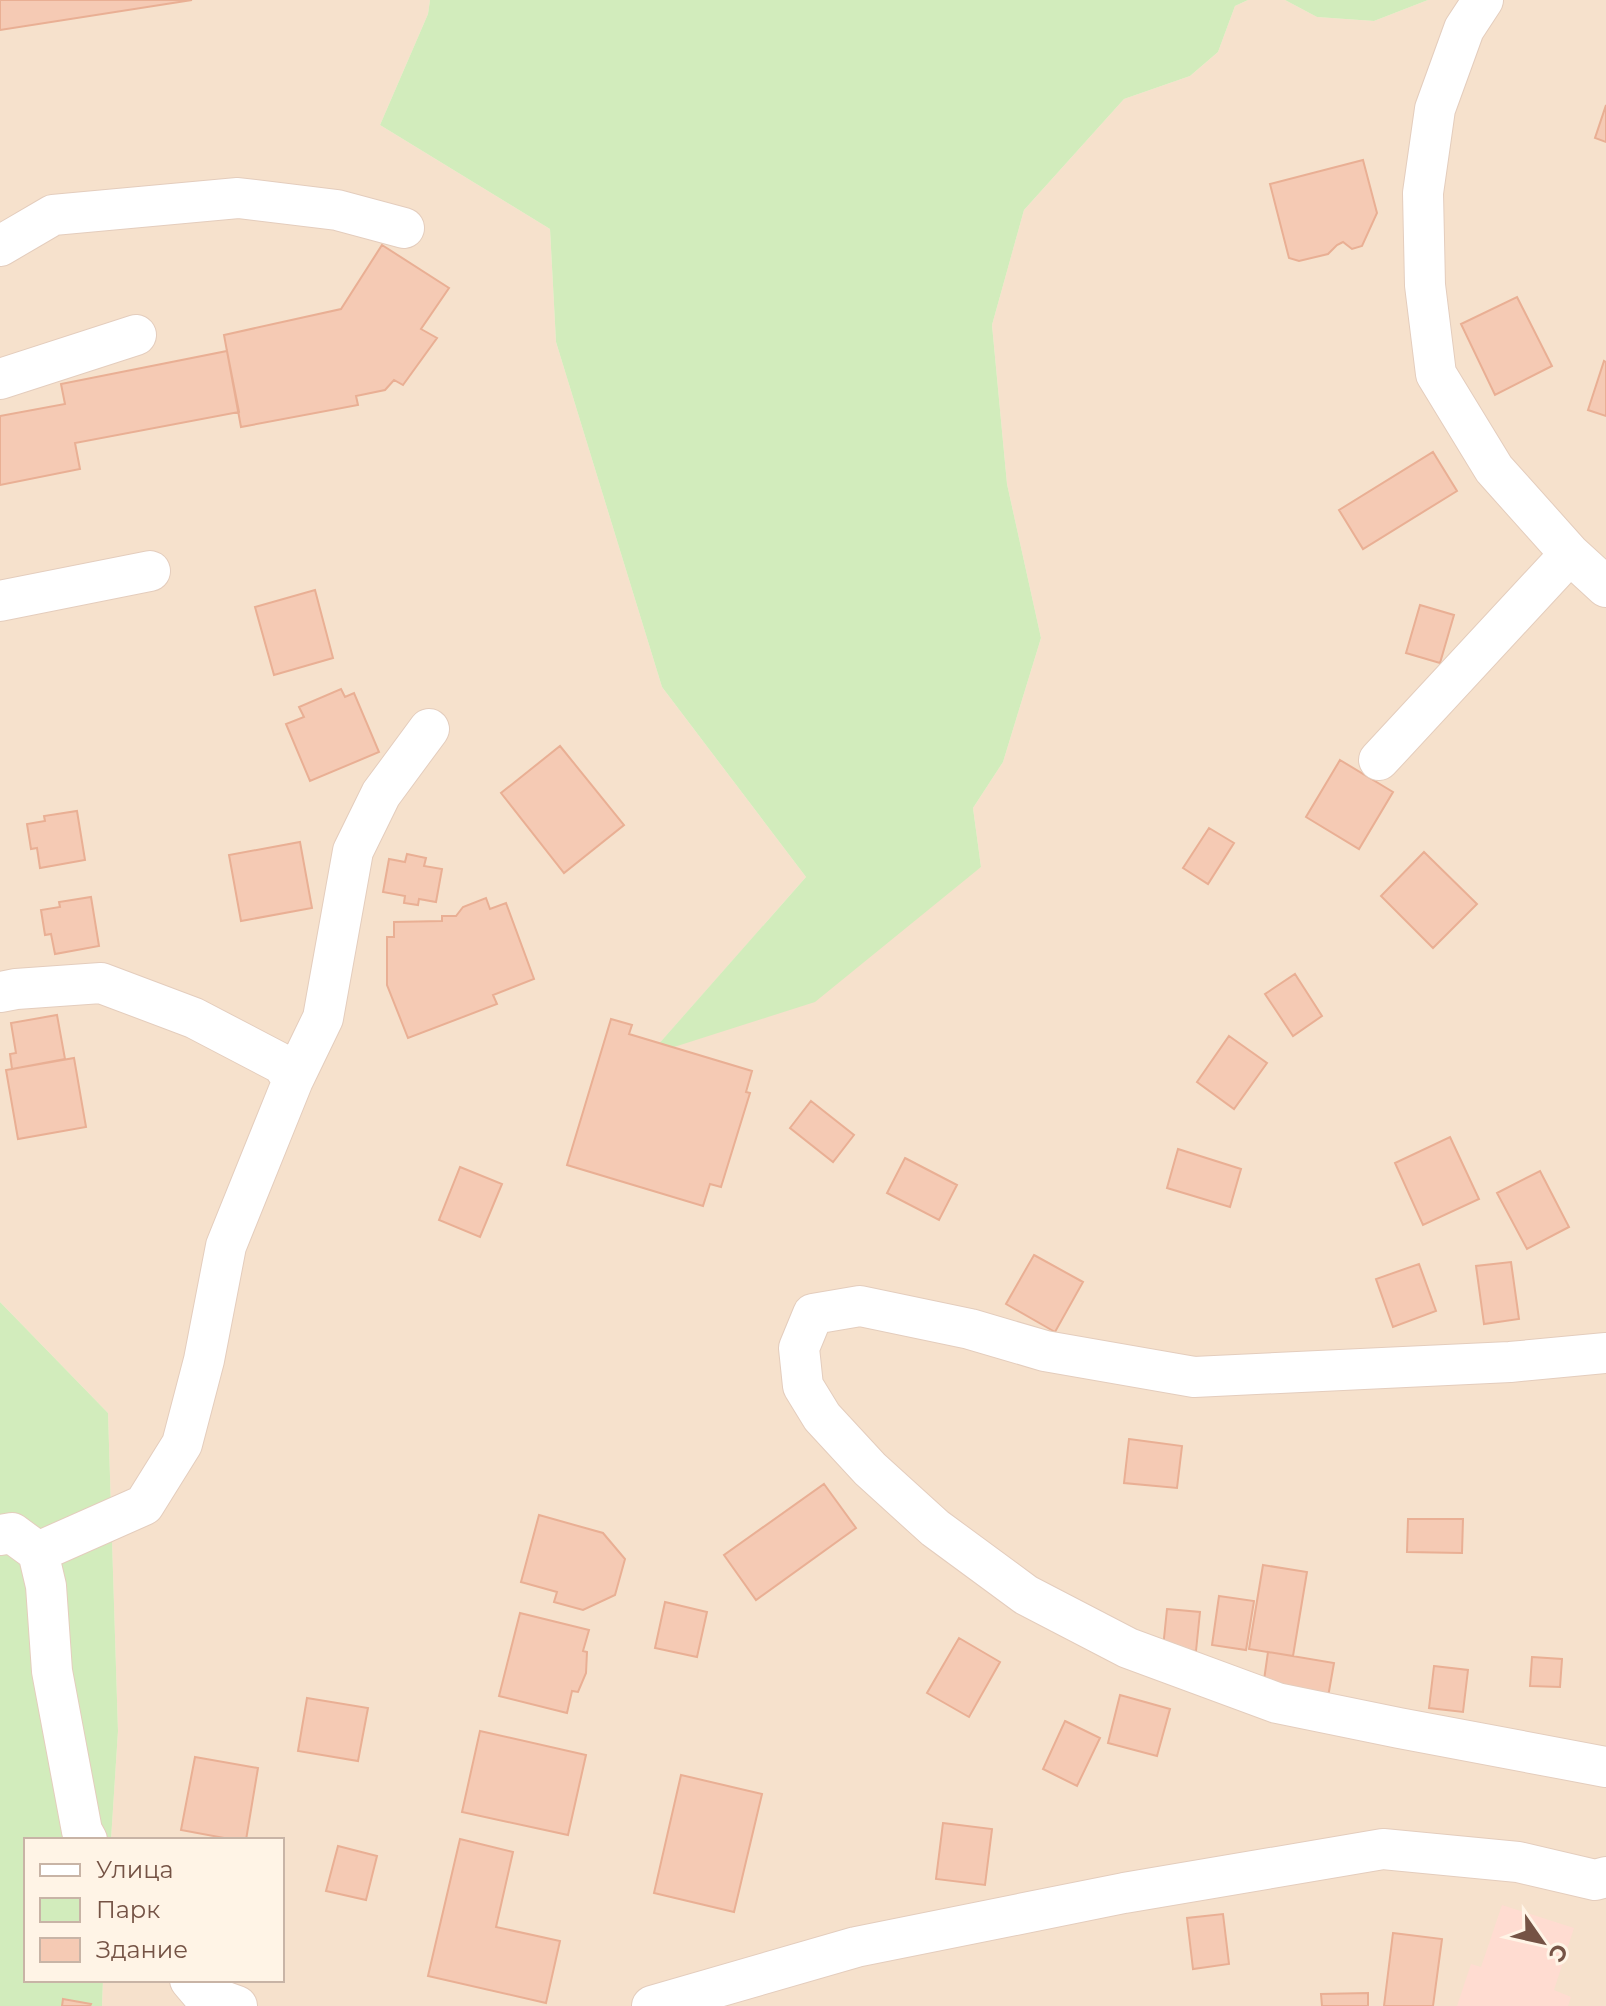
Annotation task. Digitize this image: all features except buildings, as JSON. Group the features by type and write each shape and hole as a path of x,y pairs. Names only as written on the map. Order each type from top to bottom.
{"street":[{"path":"1483,0 1464,29 1435,109 1423,193 1425,285 1436,374 1494,469 1570,554 1606,587"},
{"path":"0,246 53,215 238,198 337,210 404,228"},
{"path":"0,379 136,335"},
{"path":"1379,760 1570,554"},
{"path":"0,601 150,571"},
{"path":"38,1552 144,1505 182,1444 204,1360 226,1246 293,1080 323,1018 353,851 381,794 429,729"},
{"path":"0,992 101,983 194,1018 282,1064 293,1080"},
{"path":"1606,1353 1510,1362 1194,1377 1045,1351 970,1329 860,1306 813,1314 799,1348 803,1386 822,1417 870,1469 935,1528 1026,1595 1128,1648 1277,1703 1606,1767"},
{"path":"0,1535 12,1533 38,1552 46,1586 52,1671 82,1831 86,1838"},
{"path":"652,2006 856,1947 1124,1893 1383,1849 1518,1862 1595,1880 1606,1877"},
{"path":"192,1982 201,1993 237,2006"}],"shaded area":[{"path":"0,0 430,0 428,14 380,125 550,229 556,342 662,687 806,877 651,1053 981,867 973,808 1003,762 1041,638 1007,484 992,325 1024,210 1124,99 1190,76 1218,52 1235,6 1248,0 1285,0 1317,17 1374,21 1428,0 1606,0 1606,2006 102,2006 103,1982 284,1982 284,1838 111,1838 118,1731 108,1413 0,1302"},
{"path":"1502,1905 1574,1928 1554,1990 1571,1997 1568,2006 1457,2006 1471,1964 1481,1967"}],"green space":[{"path":"430,0 1248,0 1235,6 1218,52 1190,76 1124,99 1024,210 992,325 1007,484 1041,638 1003,762 973,808 981,867 815,1002 649,1055 806,877 662,687 556,342 550,229 380,125 428,14"},
{"path":"1285,0 1428,0 1374,21 1317,17"},
{"path":"0,1302 108,1413 118,1731 111,1838 24,1838 24,1982 103,1982 102,2006 0,2006"}]}
